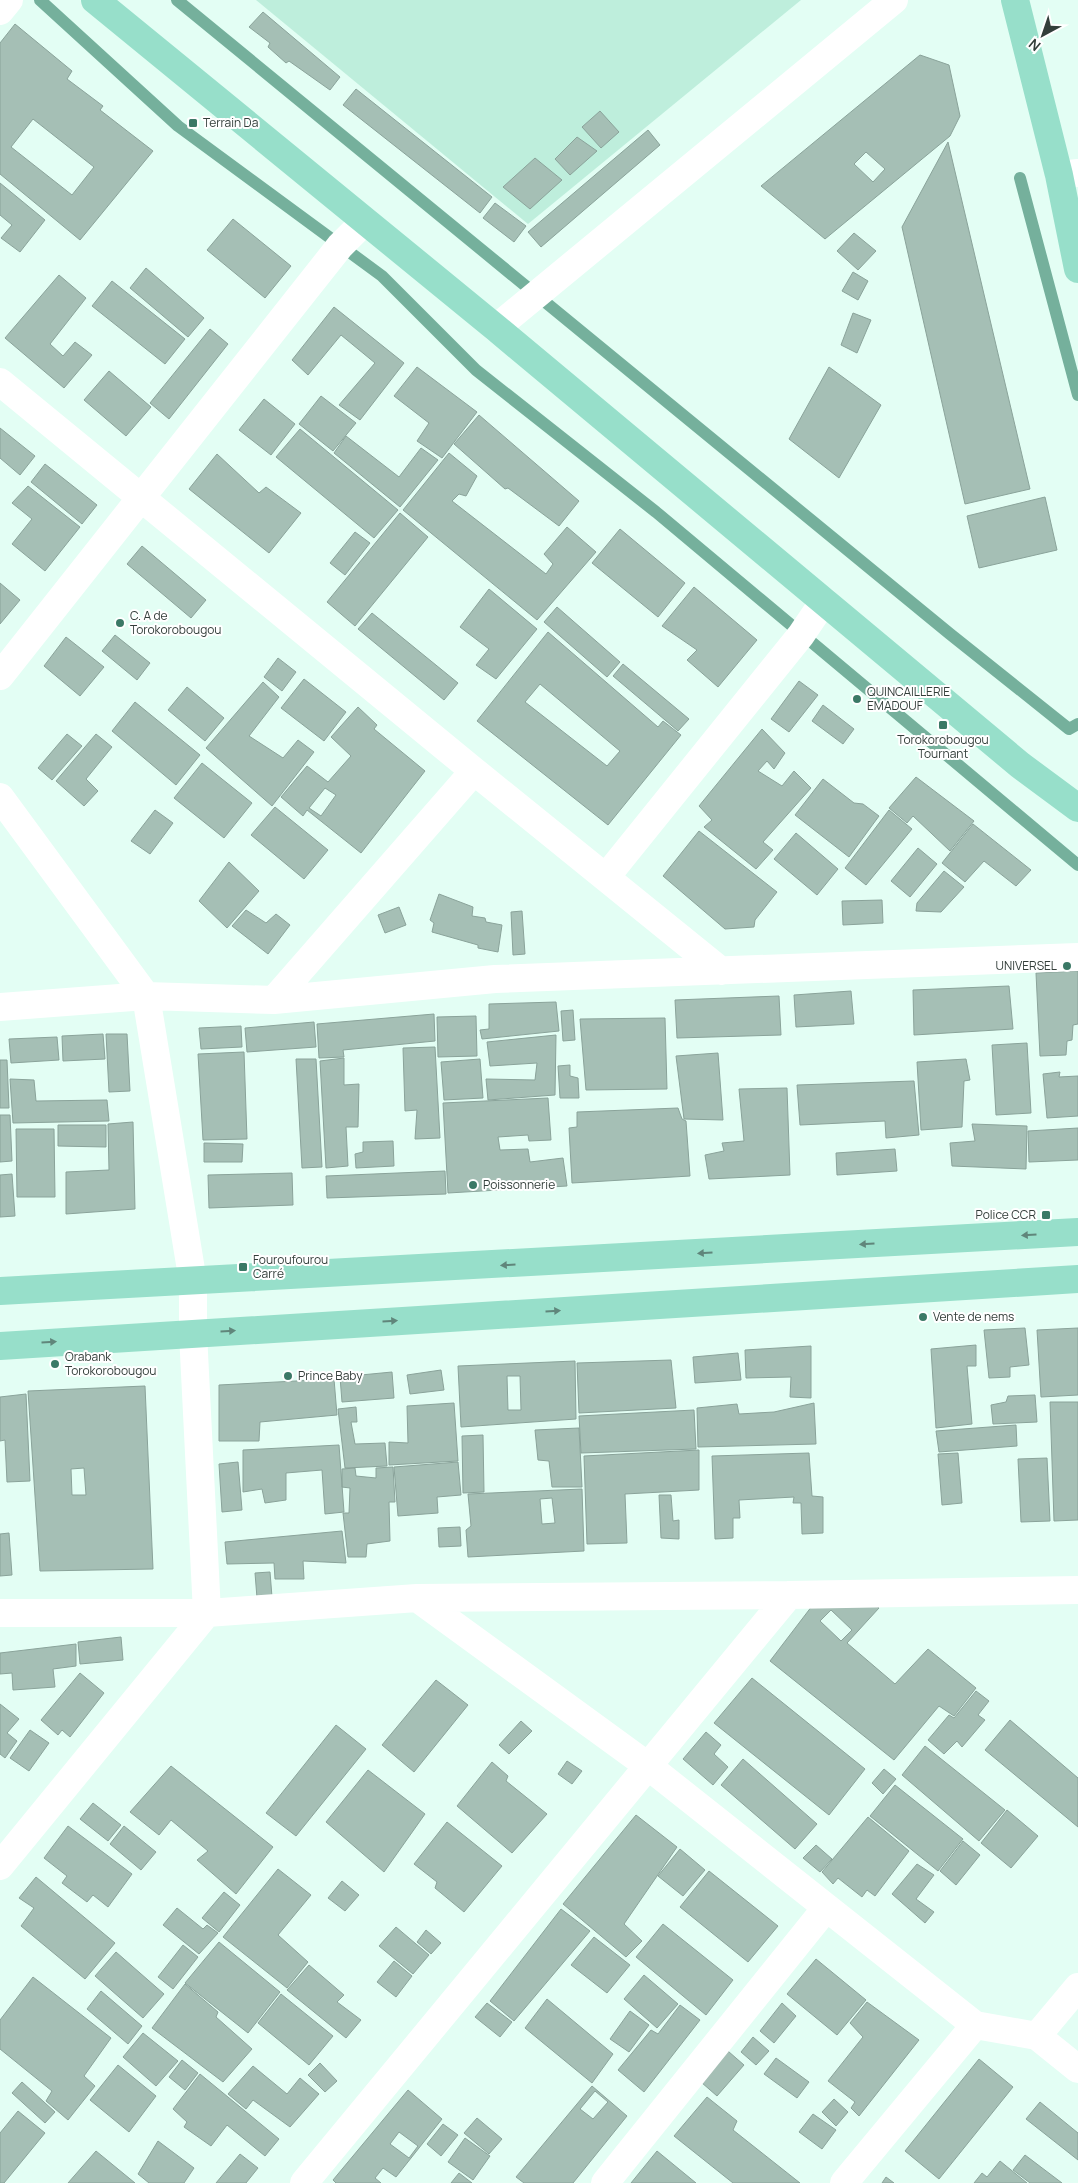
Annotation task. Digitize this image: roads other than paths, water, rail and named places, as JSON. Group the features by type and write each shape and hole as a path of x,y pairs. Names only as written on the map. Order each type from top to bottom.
{"main road":[{"path":"95,0 496,328 1020,765 1078,808"},
{"path":"1015,0 1068,174 1078,269"},
{"path":"1020,765 1064,782 1078,784"},
{"path":"0,1292 1078,1232"},
{"path":"0,1346 1078,1279"}],"street":[{"path":"0,11 9,0"},
{"path":"496,328 894,0"},
{"path":"0,676 340,246 365,221"},
{"path":"0,382 721,971"},
{"path":"606,877 801,634 824,601"},
{"path":"274,1000 474,771"},
{"path":"0,797 146,996 193,1282 193,1333 207,1613 0,1866"},
{"path":"0,1007 146,996 274,1000 495,980 1078,957"},
{"path":"0,1613 207,1613 417,1598 789,1595 1078,1590"},
{"path":"304,2183 789,1595"},
{"path":"417,1598 648,1766 975,2025 1038,2036 1078,2069"},
{"path":"605,2183 826,1908"},
{"path":"1038,2036 1078,1987"},
{"path":"844,2183 975,2025"}],"waterway":[{"path":"40,0 178,126 382,276 476,370 656,512 1078,865"},
{"path":"177,0 950,634 1069,729 1078,724"},
{"path":"1020,178 1078,395"}],"place":[{"name":"Terrain Da","path":"193,123"},
{"name":"C. A de Torokorobougou","path":"120,623"},
{"name":"QUINCAILLERIE EMADOUF","path":"857,699"},
{"name":"Torokorobougou Tournant","path":"943,725"},
{"name":"UNIVERSEL","path":"1067,966"},
{"name":"Poissonnerie","path":"473,1185"},
{"name":"Police CCR","path":"1046,1215"},
{"name":"Fouroufourou Carré","path":"243,1267"},
{"name":"Vente de nems","path":"923,1317"},
{"name":"Orabank Torokorobougou","path":"55,1364"},
{"name":"Prince Baby","path":"288,1376"}]}
